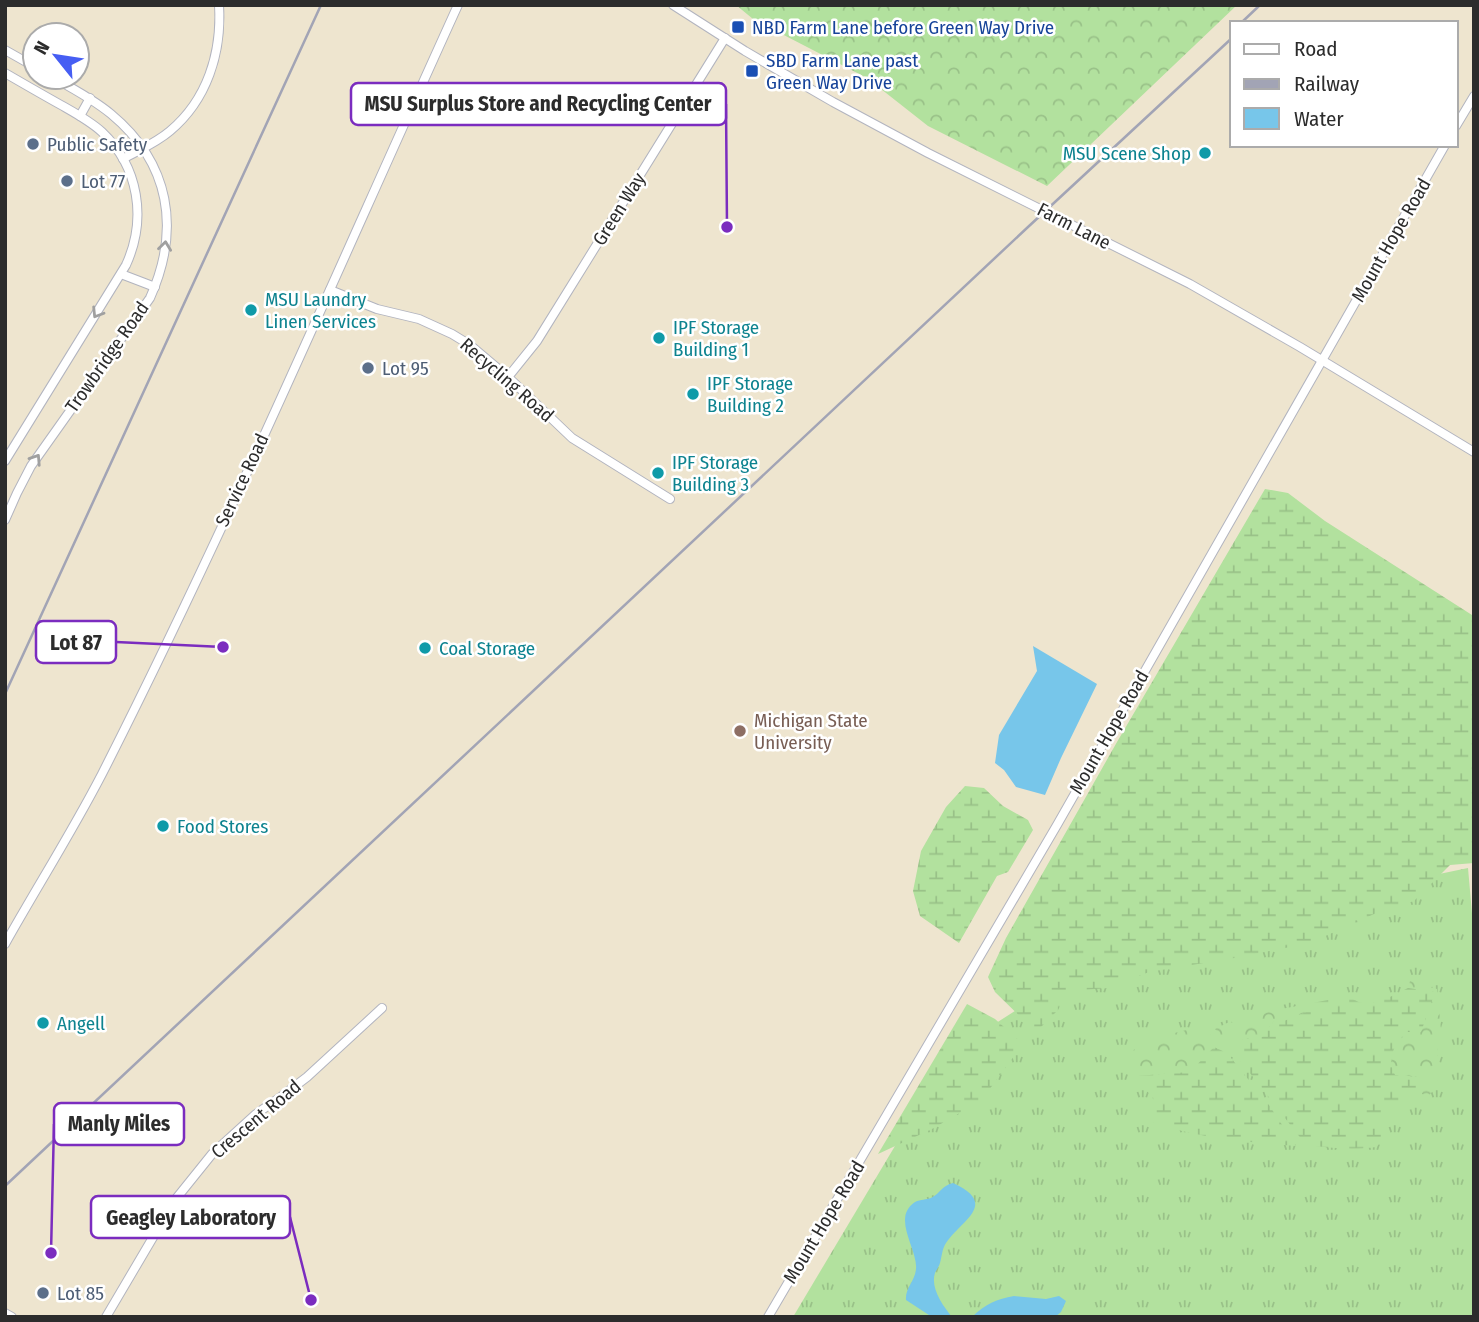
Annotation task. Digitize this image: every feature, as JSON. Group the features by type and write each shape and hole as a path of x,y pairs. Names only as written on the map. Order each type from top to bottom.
{"street":[{"path":"123,159 159,139 178,123 201,93 215,58 219,5"},
{"name":"Service Road","path":"5,944 100,777 148,682 330,290 458,5"},
{"name":"Farm Lane","path":"673,5 725,38 928,153 1190,284 1323,360 1474,452"},
{"name":"Green Way","path":"508,377 537,341 725,38"},
{"path":"5,50 21,59"},
{"name":"Trowbridge Road","path":"5,73 80,116 102,132 123,159 135,188 138,218 134,247 121,274 5,461"},
{"name":"Trowbridge Road","path":"5,520 32,466 144,308 155,287 165,252 166,216 159,180 150,158 113,115 77,91"},
{"path":"1458,123 1474,96"},
{"path":"80,116 90,98"},
{"name":"Mount Hope Road","path":"768,1317 1057,825 1445,147"},
{"path":"121,274 155,287"},
{"name":"Recycling Road","path":"330,290 377,309 419,319 470,345 572,438 670,499"},
{"name":"Crescent Road","path":"106,1317 175,1200 206,1160 256,1114 307,1077 382,1008"},
{"path":"5,1313 12,1317"}],"shaded area":[{"name":"Michigan State University","path":"5,5 1474,5 1474,1317 5,1317"}],"green space":[{"path":"736,5 1237,5 1047,186 928,126 867,78 753,19"},
{"path":"1265,489 1288,493 1325,521 1474,617 1474,863 1450,865 1414,901 1374,914 1310,943 1149,972 1108,988 1068,991 1058,1010 1036,1032 995,992 988,977 1006,938 1117,742"},
{"path":"965,786 984,788 1003,806 1028,820 1033,830 1008,872 997,876 959,943 920,916 913,891 921,851 946,807"},
{"path":"1468,868 1474,936 1474,1317 793,1317 951,1052 1127,939"},
{"path":"1410,981 1437,989 1441,1030 1437,1052 1441,1069 1434,1090 1428,1096 1422,1094 1419,1077 1395,1075 1391,1065 1395,1045 1434,992 1408,988"},
{"path":"1408,988 1435,992 1421,1032 1407,1032 1395,1047 1391,1057 1392,1069 1395,1075 1425,1080 1422,1094 1384,1117 1383,1140 1376,1147 1306,1145 1225,1041 1262,1037 1276,1018 1284,1021 1306,1012 1308,1004 1347,996 1361,1003 1369,1003"},
{"path":"967,1004 995,1019 1023,1044 989,1090 975,1104 932,1129 878,1154"},
{"path":"1308,1004 1306,1012 1284,1021 1276,1018 1262,1037 1225,1041 1215,1029 1227,1023 1255,1019 1264,1012"},
{"path":"1202,1026 1217,1042 1190,1072 1136,1076 1128,1065 1132,1051 1151,1039"},
{"path":"1214,1047 1227,1053 1269,1105 1296,1146 1202,1135 1148,1120 1154,1100 1136,1076 1190,1072"}],"water":[{"path":"1033,646 1097,684 1045,795 1016,787 1004,770 995,763 999,735 1037,671"},
{"path":"953,1183 974,1198 975,1205 973,1212 946,1243 935,1273 936,1291 952,1317 932,1317 906,1300 916,1261 907,1234 905,1216 915,1202 931,1198"},
{"path":"1014,1296 1046,1299 1059,1296 1066,1301 1061,1312 1055,1317 972,1317 992,1303"}],"railway":[{"path":"5,694 321,5"},
{"path":"1243,21 1260,5"},
{"path":"5,1186 1230,40"}],"place":[{"name":"NBD Farm Lane before Green Way Drive","path":"738,27"},
{"name":"SBD Farm Lane past Green Way Drive","path":"752,71"},
{"name":"Public Safety","path":"33,144"},
{"name":"MSU Scene Shop","path":"1205,153"},
{"name":"Lot 77","path":"67,181"},
{"name":"MSU Surplus Store and Recycling Center","path":"727,227"},
{"name":"MSU Laundry Linen Services","path":"251,310"},
{"name":"IPF Storage Building 1","path":"659,338"},
{"name":"Lot 95","path":"368,368"},
{"name":"IPF Storage Building 2","path":"693,394"},
{"name":"IPF Storage Building 3","path":"658,473"},
{"name":"Lot 87","path":"223,647"},
{"name":"Coal Storage","path":"425,648"},
{"name":"Michigan State University","path":"740,731"},
{"name":"Food Stores","path":"163,826"},
{"name":"Angell","path":"43,1023"},
{"name":"Manly Miles","path":"51,1253"},
{"name":"Lot 85","path":"43,1293"},
{"name":"Geagley Laboratory","path":"311,1300"}]}
